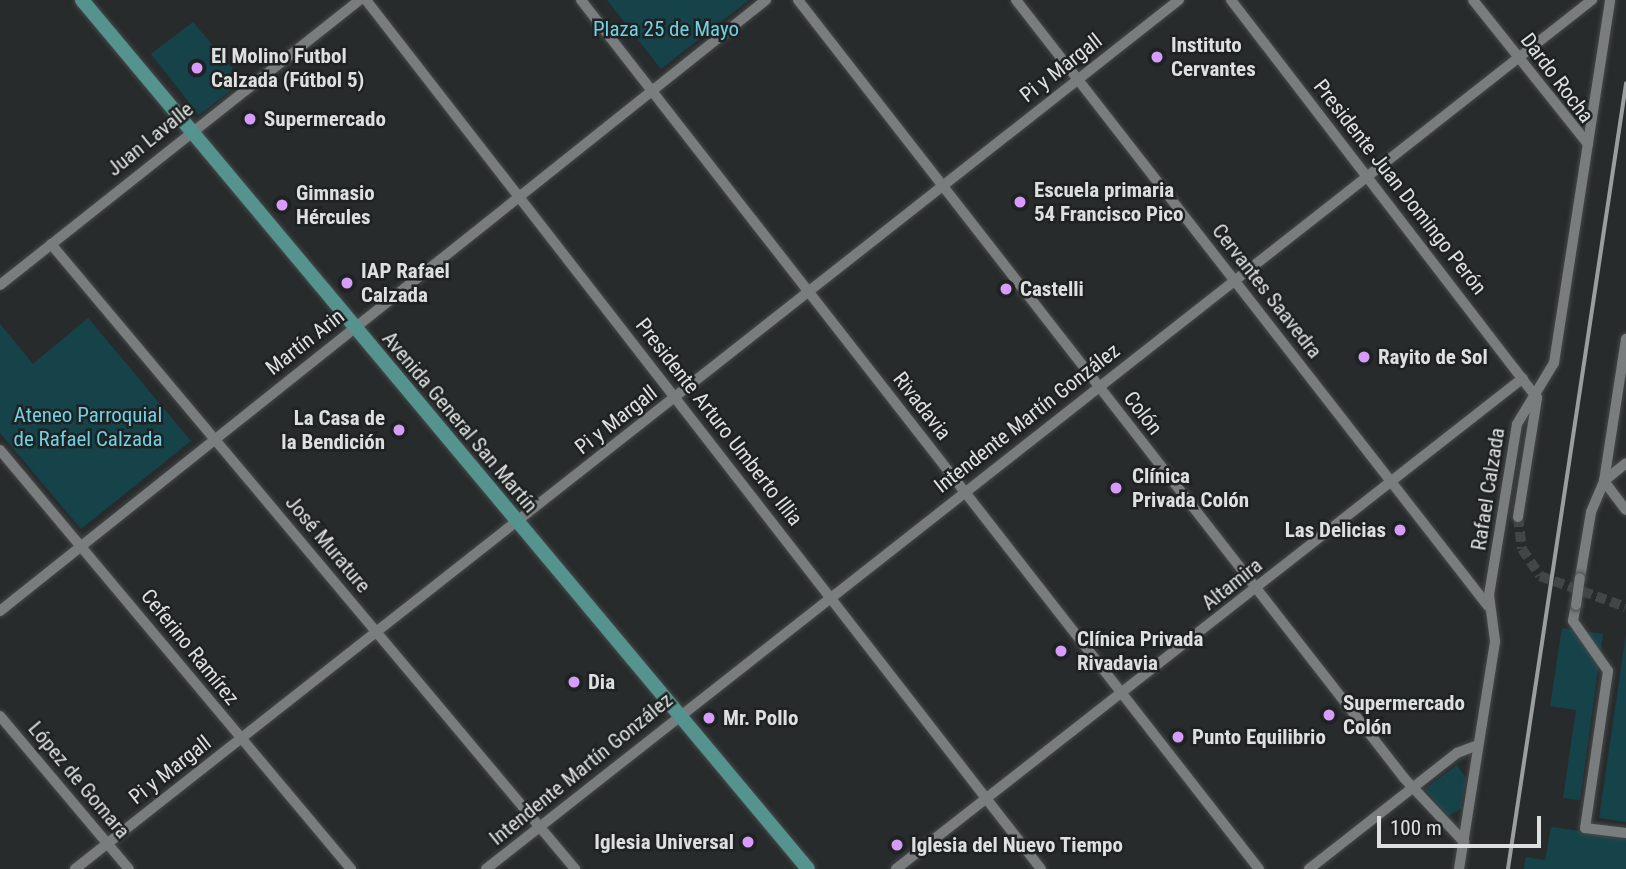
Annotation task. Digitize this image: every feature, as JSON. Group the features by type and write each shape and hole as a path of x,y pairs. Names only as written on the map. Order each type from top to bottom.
{"main road":[{"name":"Avenida General San Martín","path":"82,0 808,869"}],"street":[{"name":"Juan Lavalle","path":"0,285 191,130 360,0"},
{"name":"Presidente Arturo Umberto Illia","path":"366,0 1041,869"},
{"name":"Rivadavia","path":"581,0 1259,869"},
{"name":"Martín Arin","path":"0,611 213,439 653,93 766,0"},
{"name":"Colón","path":"798,0 1411,788 1464,842"},
{"name":"Cervantes Saavedra","path":"1016,0 1488,606"},
{"name":"Pi y Margall","path":"75,869 1180,0"},
{"name":"Presidente Juan Domingo Perón","path":"1231,0 1537,398"},
{"name":"Dardo Rocha","path":"1473,0 1588,144"},
{"name":"Intendente Martín González","path":"486,869 678,715 1098,386 1236,282 1592,0"},
{"name":"Rafael Calzada","path":"1459,869 1495,641 1488,606 1517,424 1537,398 1555,363 1610,0"},
{"name":"José Murature","path":"51,244 575,869"},
{"path":"1626,339 1604,481 1591,512 1573,621 1608,671 1585,828 1626,834"},
{"name":"Altamira","path":"896,869 1392,484 1523,378"},
{"path":"1518,517 1537,398"},
{"name":"Ceferino Ramírez","path":"0,450 351,869"},
{"path":"1604,481 1626,463"},
{"path":"1604,481 1626,510"},
{"name":"López de Gomara","path":"0,716 129,869"},
{"path":"1309,869 1411,788 1478,745"}],"green space":[{"name":"Plaza 25 de Mayo","path":"607,0 749,0 661,69"},
{"name":"El Molino Futbol Calzada (Fútbol 5)","path":"193,22 243,81 199,115 151,54"},
{"name":"Ateneo Parroquial de Rafael Calzada","path":"88,318 191,441 81,529 0,433 0,324 33,364"},
{"path":"1562,628 1603,634 1580,800 1563,798 1576,710 1550,706"},
{"path":"1626,633 1626,822 1599,818"},
{"path":"1457,765 1466,778 1461,809 1448,816 1425,789"},
{"path":"1551,827 1626,837 1626,869 1524,869 1526,857 1545,860"}],"tunnel":[{"path":"1518,517 1522,549 1540,576 1626,607"}],"railway":[{"path":"1508,869 1626,84"}],"place":[{"name":"Instituto Cervantes","path":"1157,57"},
{"name":"El Molino Futbol Calzada (Fútbol 5)","path":"197,68"},
{"name":"Supermercado","path":"250,119"},
{"name":"Escuela primaria 54 Francisco Pico","path":"1020,202"},
{"name":"Gimnasio Hércules","path":"282,205"},
{"name":"IAP Rafael Calzada","path":"347,283"},
{"name":"Castelli","path":"1006,289"},
{"name":"Rayito de Sol","path":"1364,357"},
{"name":"La Casa de la Bendición","path":"399,430"},
{"name":"Clínica Privada Colón","path":"1116,488"},
{"name":"Las Delicias","path":"1400,530"},
{"name":"Clínica Privada Rivadavia","path":"1061,651"},
{"name":"Dia","path":"574,682"},
{"name":"Supermercado Colón","path":"1329,715"},
{"name":"Mr. Pollo","path":"709,718"},
{"name":"Punto Equilibrio","path":"1178,737"},
{"name":"Iglesia Universal","path":"748,842"},
{"name":"Iglesia del Nuevo Tiempo","path":"897,845"}]}
